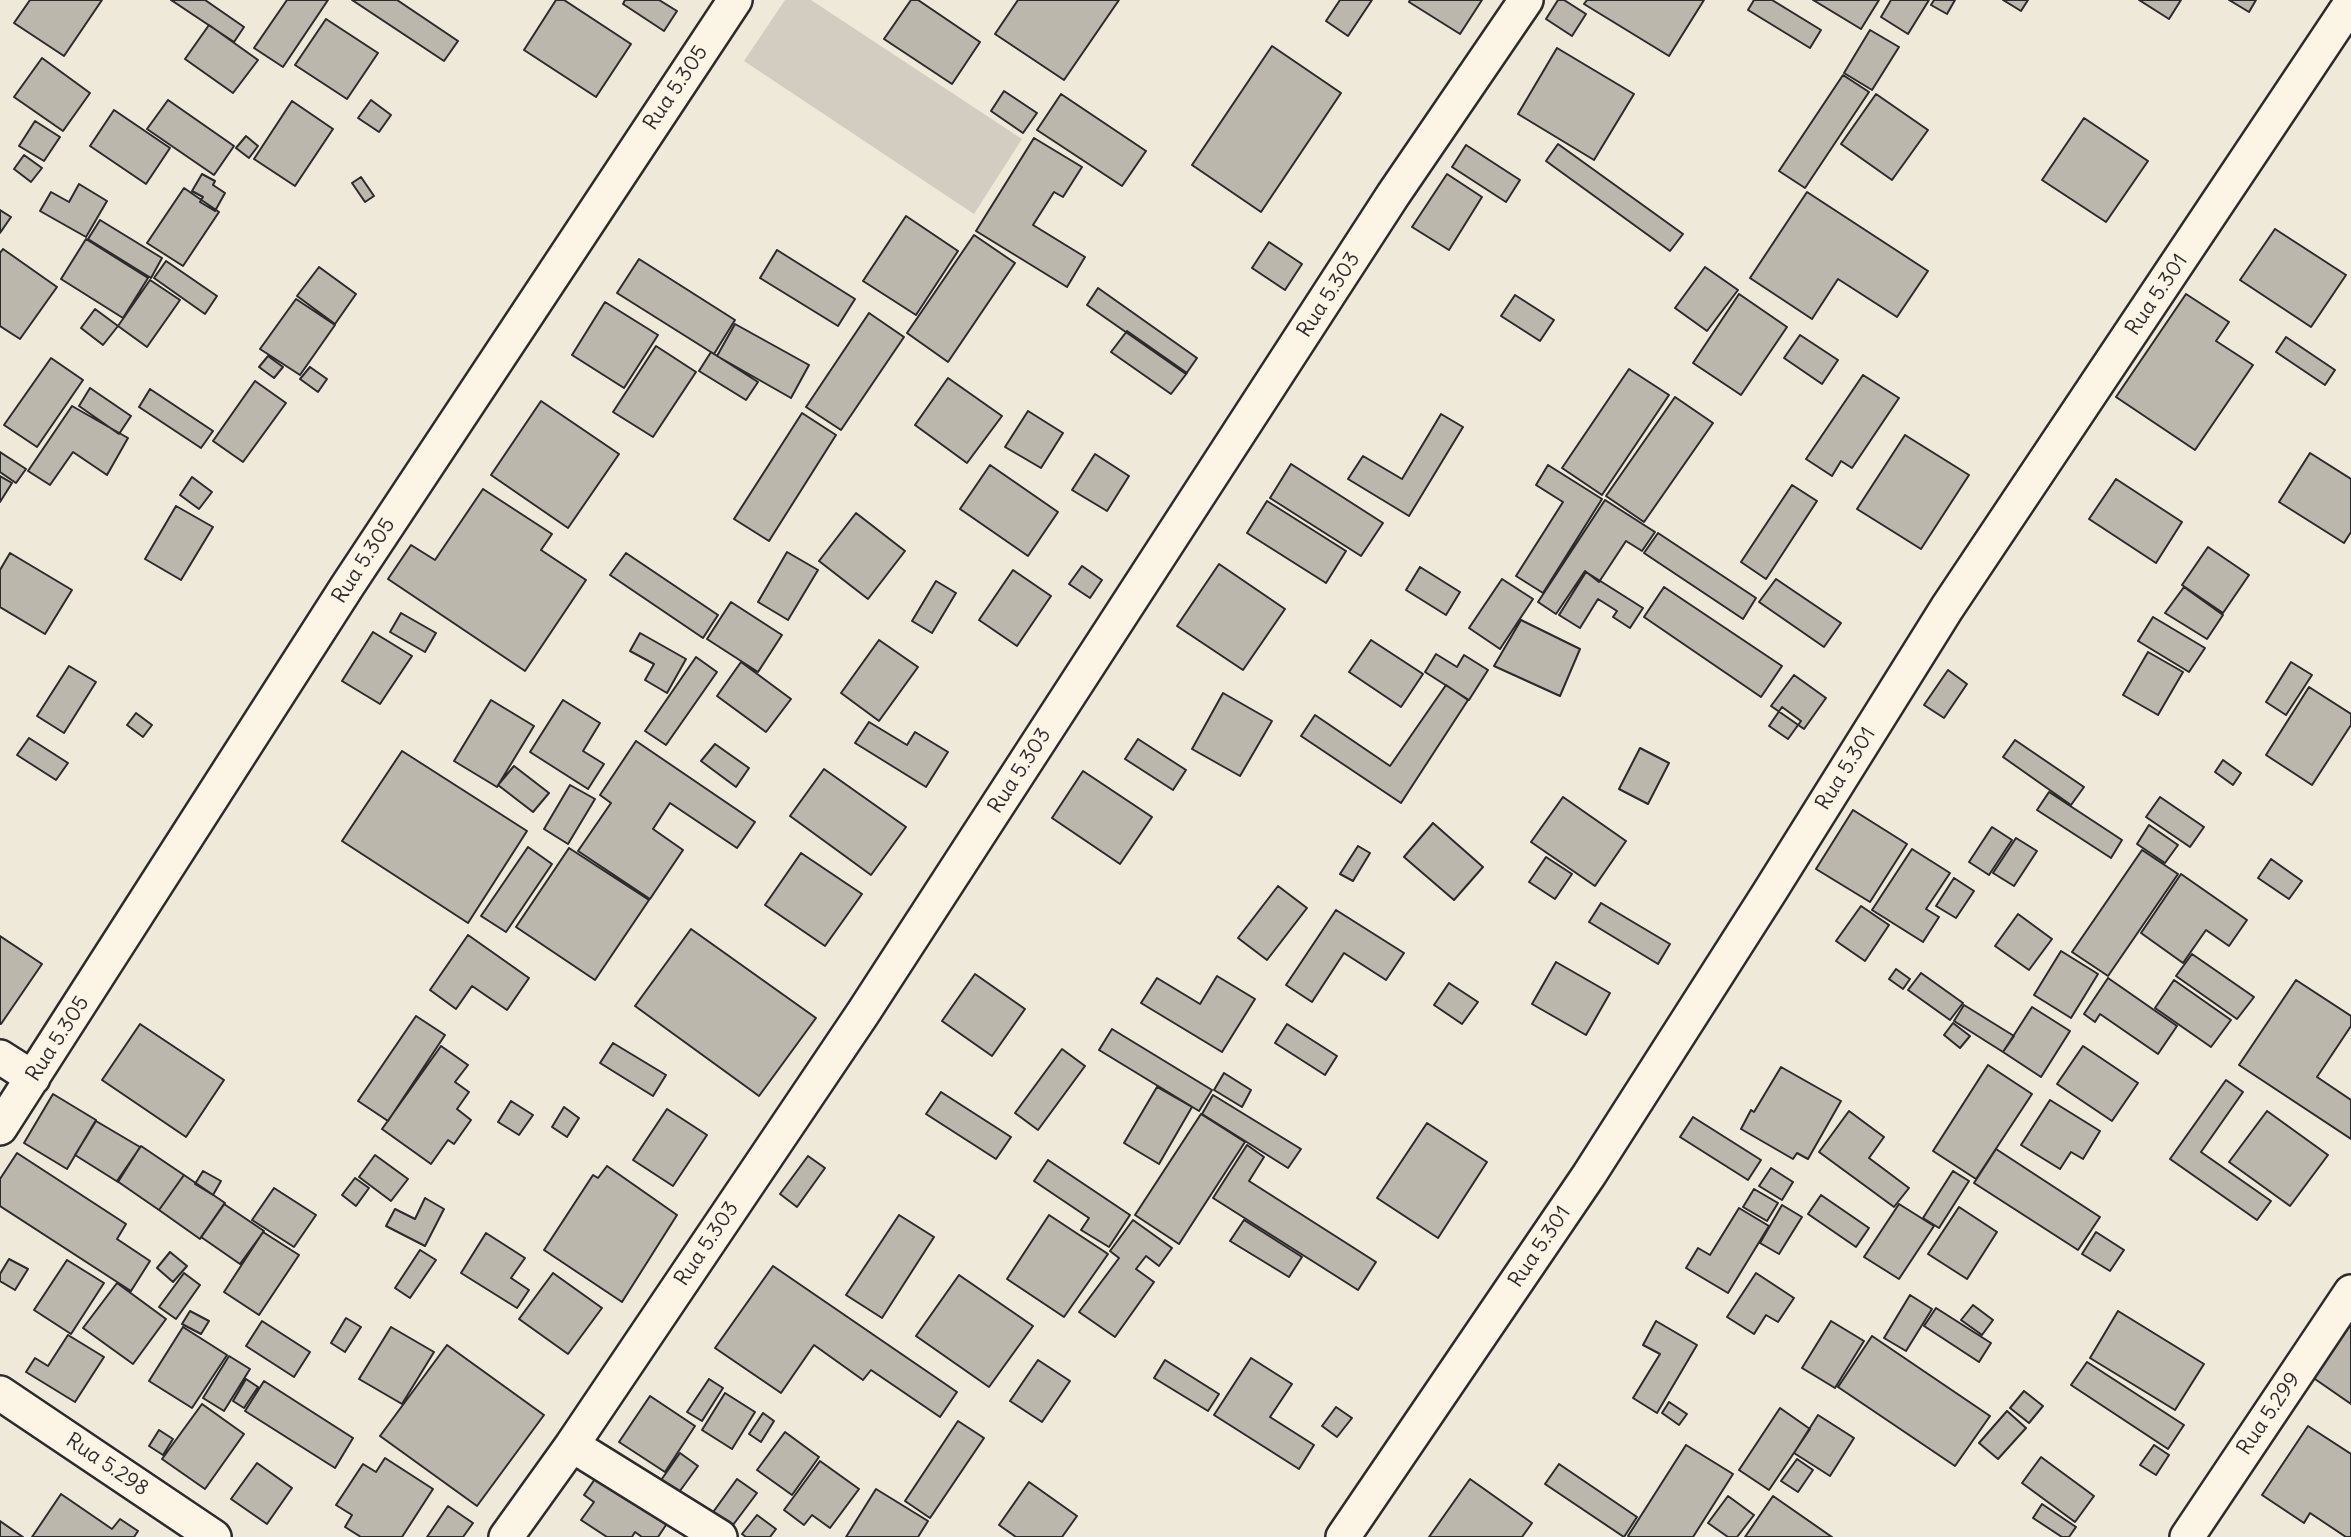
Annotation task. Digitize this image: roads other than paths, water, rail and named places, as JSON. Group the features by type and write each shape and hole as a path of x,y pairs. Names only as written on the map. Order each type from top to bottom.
{"street":[{"name":"Rua 5.305","path":"0,1128 348,585 735,0"},
{"name":"Rua 5.303","path":"506,1537 572,1444 863,1013 1393,195 1526,0"},
{"name":"Rua 5.301","path":"1343,1537 1589,1175 1947,608 2351,3"},
{"path":"0,1057 33,1078"},
{"name":"Rua 5.299","path":"2186,1537 2351,1292"},
{"name":"Rua 5.298","path":"0,1393 214,1537"},
{"path":"572,1444 720,1537"}]}
